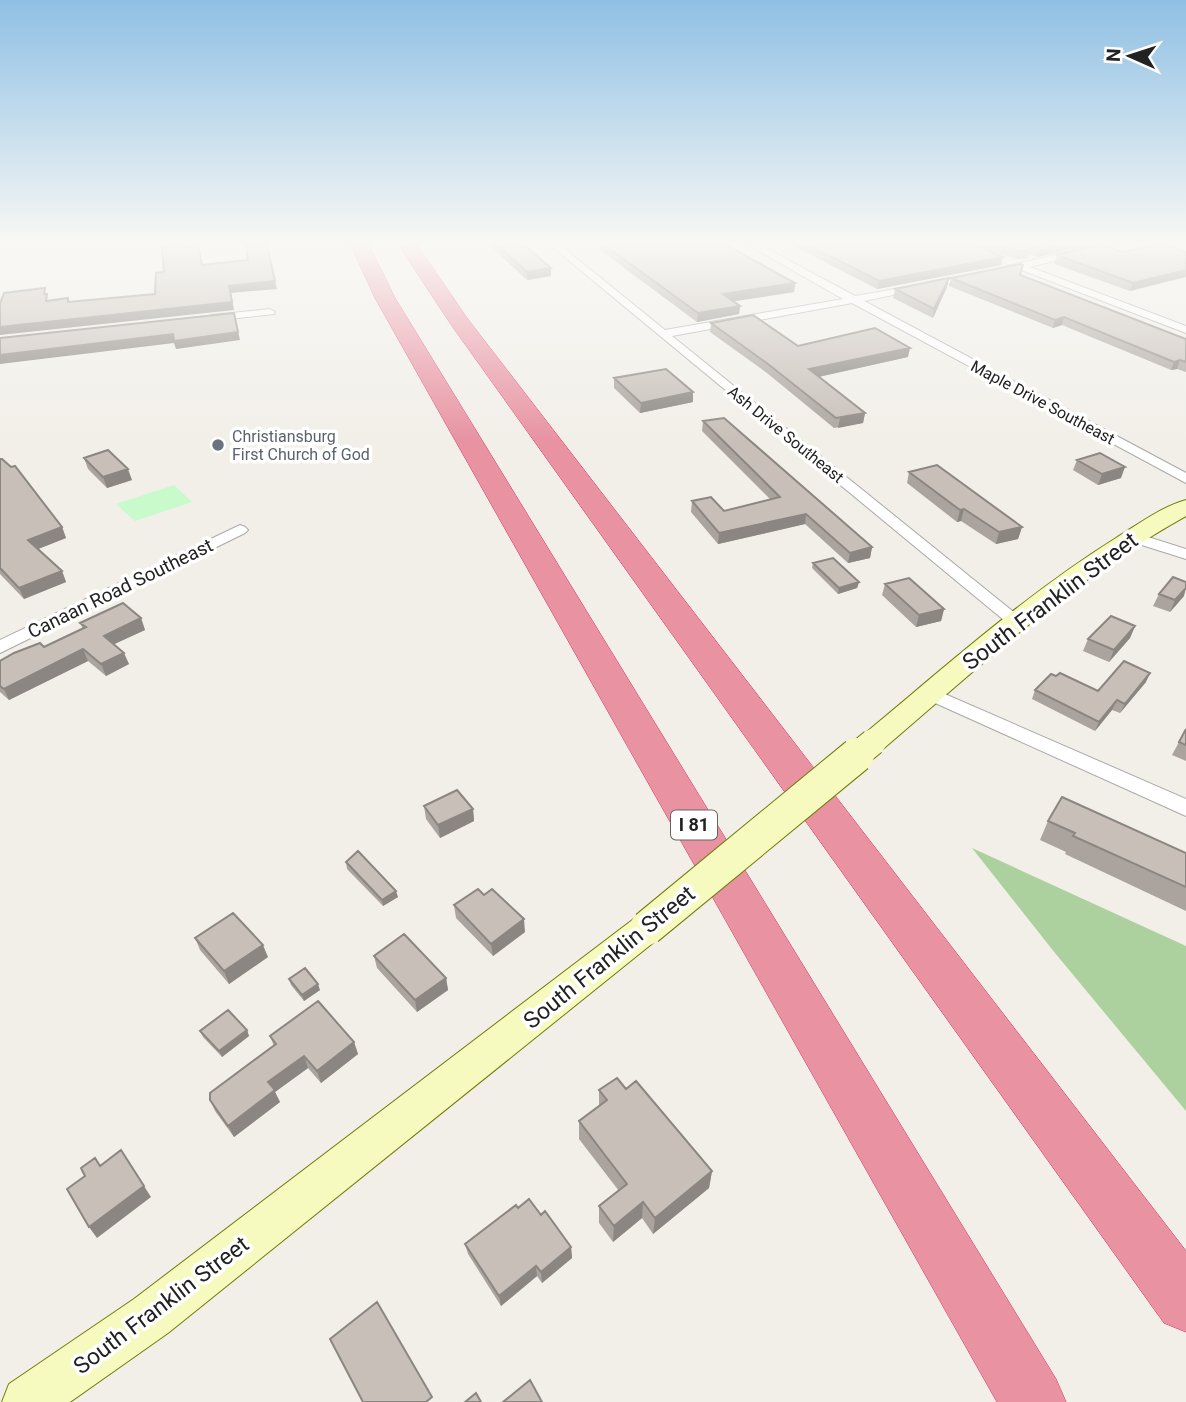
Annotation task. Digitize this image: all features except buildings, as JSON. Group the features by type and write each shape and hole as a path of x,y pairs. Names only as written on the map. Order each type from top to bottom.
{"highway":[{"name":"I 81","path":"392,310 1033,1402"},
{"path":"451,310 1186,1301"}],"main road":[{"name":"South Franklin Street","path":"27,1402 151,1316 647,928 1017,622 1132,537 1186,507"}],"street":[{"name":"Ash Drive Southeast","path":"634,310 1017,622"},
{"path":"663,334 795,310"},
{"name":"Maple Drive Southeast","path":"873,310 1186,479"},
{"path":"1135,310 1186,330"},
{"path":"202,320 270,312"},
{"name":"Canaan Road Southeast","path":"0,647 240,530"},
{"path":"1132,537 1186,554"},
{"path":"931,694 1186,808"}],"green space":[{"path":"174,485 192,502 135,521 116,504"},
{"path":"972,848 1186,946 1186,1111 1055,953"}],"place":[{"name":"Christiansburg First Church of God","path":"218,445"}]}
